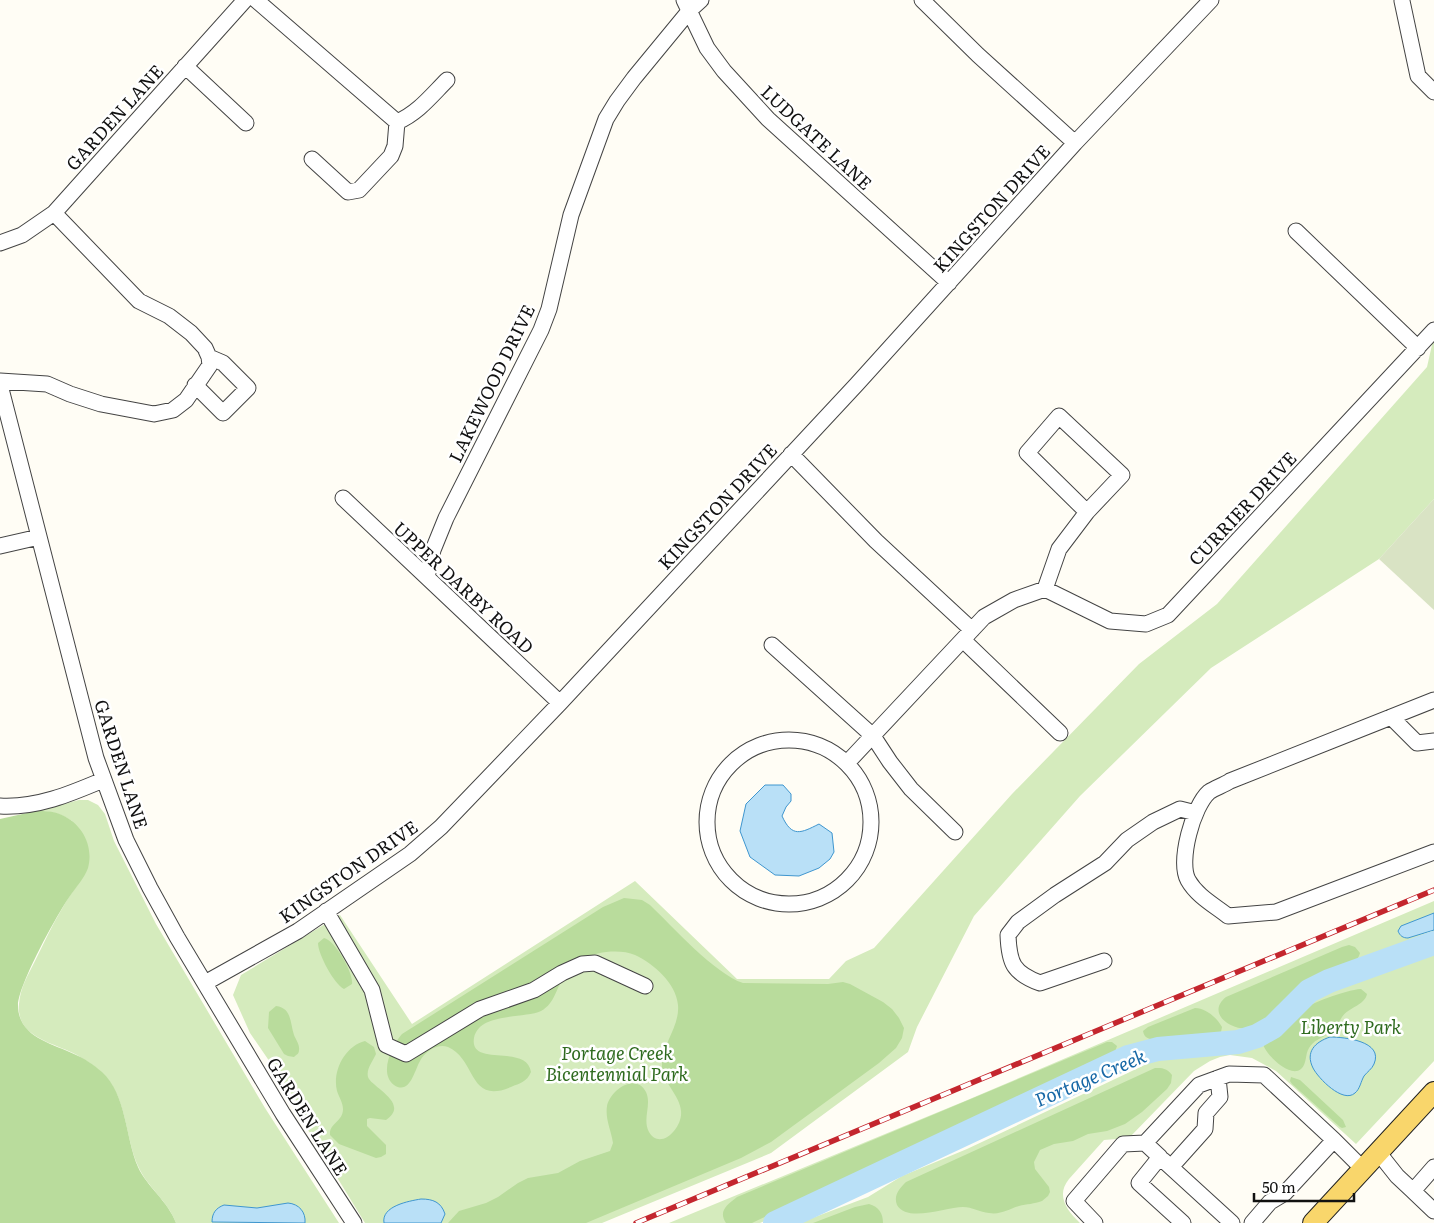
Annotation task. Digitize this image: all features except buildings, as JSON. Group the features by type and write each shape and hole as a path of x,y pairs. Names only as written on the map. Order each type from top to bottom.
{"main road":[{"path":"1313,1223 1434,1092"}],"street":[{"name":"GARDEN LANE","path":"0,242 22,235 54,213 244,0"},
{"path":"256,0 397,122"},
{"path":"922,0 978,56 1075,143"},
{"path":"1402,1 1418,76 1434,92"},
{"name":"LUDGATE LANE","path":"691,3 707,48 747,97 768,119 948,283"},
{"name":"LAKEWOOD DRIVE","path":"427,577 434,550 452,504 547,316 571,215 603,126 617,100 691,3"},
{"name":"KINGSTON DRIVE","path":"205,983 298,931 410,854 441,827 560,703 791,454 1204,3"},
{"path":"185,66 246,123"},
{"path":"397,122 408,118 418,110 446,80"},
{"path":"312,159 348,192 359,190 391,156 395,146 397,122"},
{"path":"0,383 47,384 101,404 154,414 173,410 186,400 210,365 210,357 205,348 191,333 170,316 140,301 54,213"},
{"path":"1296,231 1418,348"},
{"name":"CURRIER DRIVE","path":"1045,589 1110,621 1146,624 1168,615 1434,330"},
{"path":"195,386 223,413 248,388 223,362 210,357"},
{"name":"GARDEN LANE","path":"0,383 103,780 126,840 146,880 205,983 283,1114 354,1223"},
{"path":"847,763 984,617 1014,600 1045,589 1059,549 1088,512 1122,474 1059,416 1027,453 1088,512"},
{"path":"791,454 1060,733"},
{"name":"UPPER DARBY ROAD","path":"344,498 560,703"},
{"path":"0,546 39,537"},
{"path":"772,645 873,736 911,789 956,832"},
{"path":"1434,700 1230,781 1209,792 1196,813 1190,831 1184,864 1187,878 1198,893 1228,916 1276,912 1434,852"},
{"path":"1392,717 1417,743 1434,741"},
{"path":"779,740 806,741 832,750 847,763 866,791 872,818 869,845 858,870 839,889 814,902 783,904 760,900 736,886 718,865 708,839 707,812 714,786 730,763 753,747 779,740"},
{"path":"0,806 18,807 62,798 103,780"},
{"path":"1104,960 1040,983 1024,977 1013,964 1008,949 1008,935 1018,922 1055,895 1105,863 1127,840 1153,822 1180,809 1196,813"},
{"path":"326,911 372,990 386,1045 406,1054 480,1008 534,990 562,973 582,964 595,963 645,986"},
{"path":"1144,1143 1199,1085 1229,1074 1264,1075 1363,1169"},
{"path":"1183,1223 1139,1183 1205,1129 1206,1113 1220,1097 1218,1078"},
{"path":"1252,1223 1270,1202 1285,1193 1334,1140"},
{"path":"1095,1223 1074,1201 1123,1144 1144,1143 1232,1223"},
{"path":"1378,1152 1397,1176 1434,1211"},
{"path":"1413,1191 1434,1167"}],"green space":[{"name":"Portage Creek Bicentennial Park","path":"1434,336 1434,499 1379,559 1211,668 1080,796 974,916 917,1027 908,1052 771,1153 602,1223 365,1223 308,1130 302,1109 250,1033 233,995 241,975 340,915 412,1024 635,881 737,979 829,979 846,961 874,948 1012,794 1139,664 1217,604 1427,367"},
{"path":"1434,499 1434,610 1379,559"},
{"path":"79,800 88,800 98,805 105,814 114,841 156,924 265,1108 339,1223 176,1223 168,1208 138,1166 121,1106 112,1084 90,1063 36,1036 23,1024 19,1004 25,982 55,921 87,869 72,821 55,813 36,811"},
{"path":"36,811 49,811 59,814 75,824 81,830 88,844 89,860 84,876 56,919 31,967 20,995 18,1005 19,1016 30,1032 37,1037 92,1064 110,1081 121,1104 138,1167 168,1208 176,1223 0,1223 0,819"},
{"path":"624,898 642,900 650,905 707,960 732,978 743,983 828,984 843,982 850,984 892,1009 904,1028 902,1038 896,1048 879,1063 771,1142 741,1158 586,1223 448,1223 459,1211 486,1203 528,1178 558,1173 580,1161 610,1151 613,1143 607,1120 607,1106 609,1100 618,1089 630,1083 642,1086 648,1097 646,1122 649,1132 659,1139 670,1135 675,1130 681,1118 680,1105 665,1078 662,1058 678,1013 676,997 669,982 663,975 649,964 629,953 602,953 581,960 566,974 546,1008 533,1013 493,1020 484,1024 478,1030 474,1038 475,1047 480,1052 510,1056 527,1063 531,1072 520,1083 497,1091 487,1090 474,1079 457,1053 444,1046 436,1047 425,1054 411,1080 404,1087 394,1085 389,1080 387,1073 391,1051 402,1034 603,907"},
{"name":"Liberty Park","path":"1434,901 1434,1061 1356,1144 1276,1071 1252,1058 1230,1055 1210,1061 1194,1071 1129,1138 1104,1140 1069,1179 1063,1191 1064,1202 1080,1223 799,1223 868,1197 902,1176 967,1149 1151,1062 1202,1050 1249,1046 1237,1035 1181,1039 1152,1043 1125,1051 1102,1061 760,1223 669,1223 965,1101"},
{"path":"324,938 338,951 350,973 352,984 344,989 331,975 321,954 318,943"},
{"path":"1349,945 1355,947 1360,953 1353,963 1315,979 1277,1013 1260,1024 1244,1029 1230,1024 1220,1015 1220,1003 1226,997"},
{"path":"1361,989 1367,994 1366,998 1342,1017 1333,1031 1311,1045 1301,1069 1296,1071 1290,1070 1277,1063 1263,1046 1262,1041 1265,1037 1278,1029 1295,1013 1327,998"},
{"path":"276,1006 285,1010 290,1017 299,1048 298,1053 294,1057 284,1054 268,1028 269,1012"},
{"path":"1199,1008 1214,1017 1222,1027 1221,1032 1155,1040 1149,1039 1144,1035 1143,1031 1148,1027"},
{"path":"365,1041 374,1047 376,1054 369,1068 368,1077 388,1096 394,1108 393,1114 386,1120 367,1119 367,1126 386,1145 386,1154 376,1158 339,1144 330,1135 330,1131 341,1117 343,1109 336,1083 338,1068 351,1048"},
{"path":"1107,1042 1112,1042 1117,1046 1115,1052 752,1223 726,1223 724,1219 723,1212 725,1208 737,1197"},
{"path":"1155,1068 1168,1071 1172,1075 1171,1083 1142,1112 1125,1124 1107,1131 1088,1134 1073,1141 1054,1144 1040,1150 1034,1162 1035,1169 1049,1187 1050,1192 1042,1201 993,1213 963,1207 918,1214 902,1210 897,1205 896,1198 899,1189 906,1182"},
{"path":"1291,1077 1300,1080 1343,1120 1346,1127 1340,1127 1292,1084 1290,1081"},
{"path":"869,1204 880,1211 883,1223 813,1223 855,1207"}],"water":[{"path":"765,785 783,785 791,794 791,801 782,816 793,831 807,830 819,824 832,833 834,852 830,859 819,868 799,876 775,875 750,857 740,831 746,804"},
{"path":"1434,913 1434,930 1408,938 1399,933 1398,931 1401,926"},
{"path":"1330,1037 1353,1039 1361,1042 1368,1045 1376,1056 1373,1066 1364,1076 1358,1089 1350,1095 1338,1093 1331,1088 1313,1068 1310,1057 1313,1048"},
{"path":"421,1199 439,1204 445,1214 441,1223 384,1223 384,1217 391,1208"},
{"path":"288,1203 301,1209 305,1223 212,1222 215,1211 224,1205 257,1208"}],"waterway":[{"name":"Portage Creek","path":"775,1223 1128,1057 1158,1049 1238,1042 1257,1036 1273,1027 1309,991 1329,981 1434,943"}],"railway":[{"path":"636,1223 1434,890"}]}
